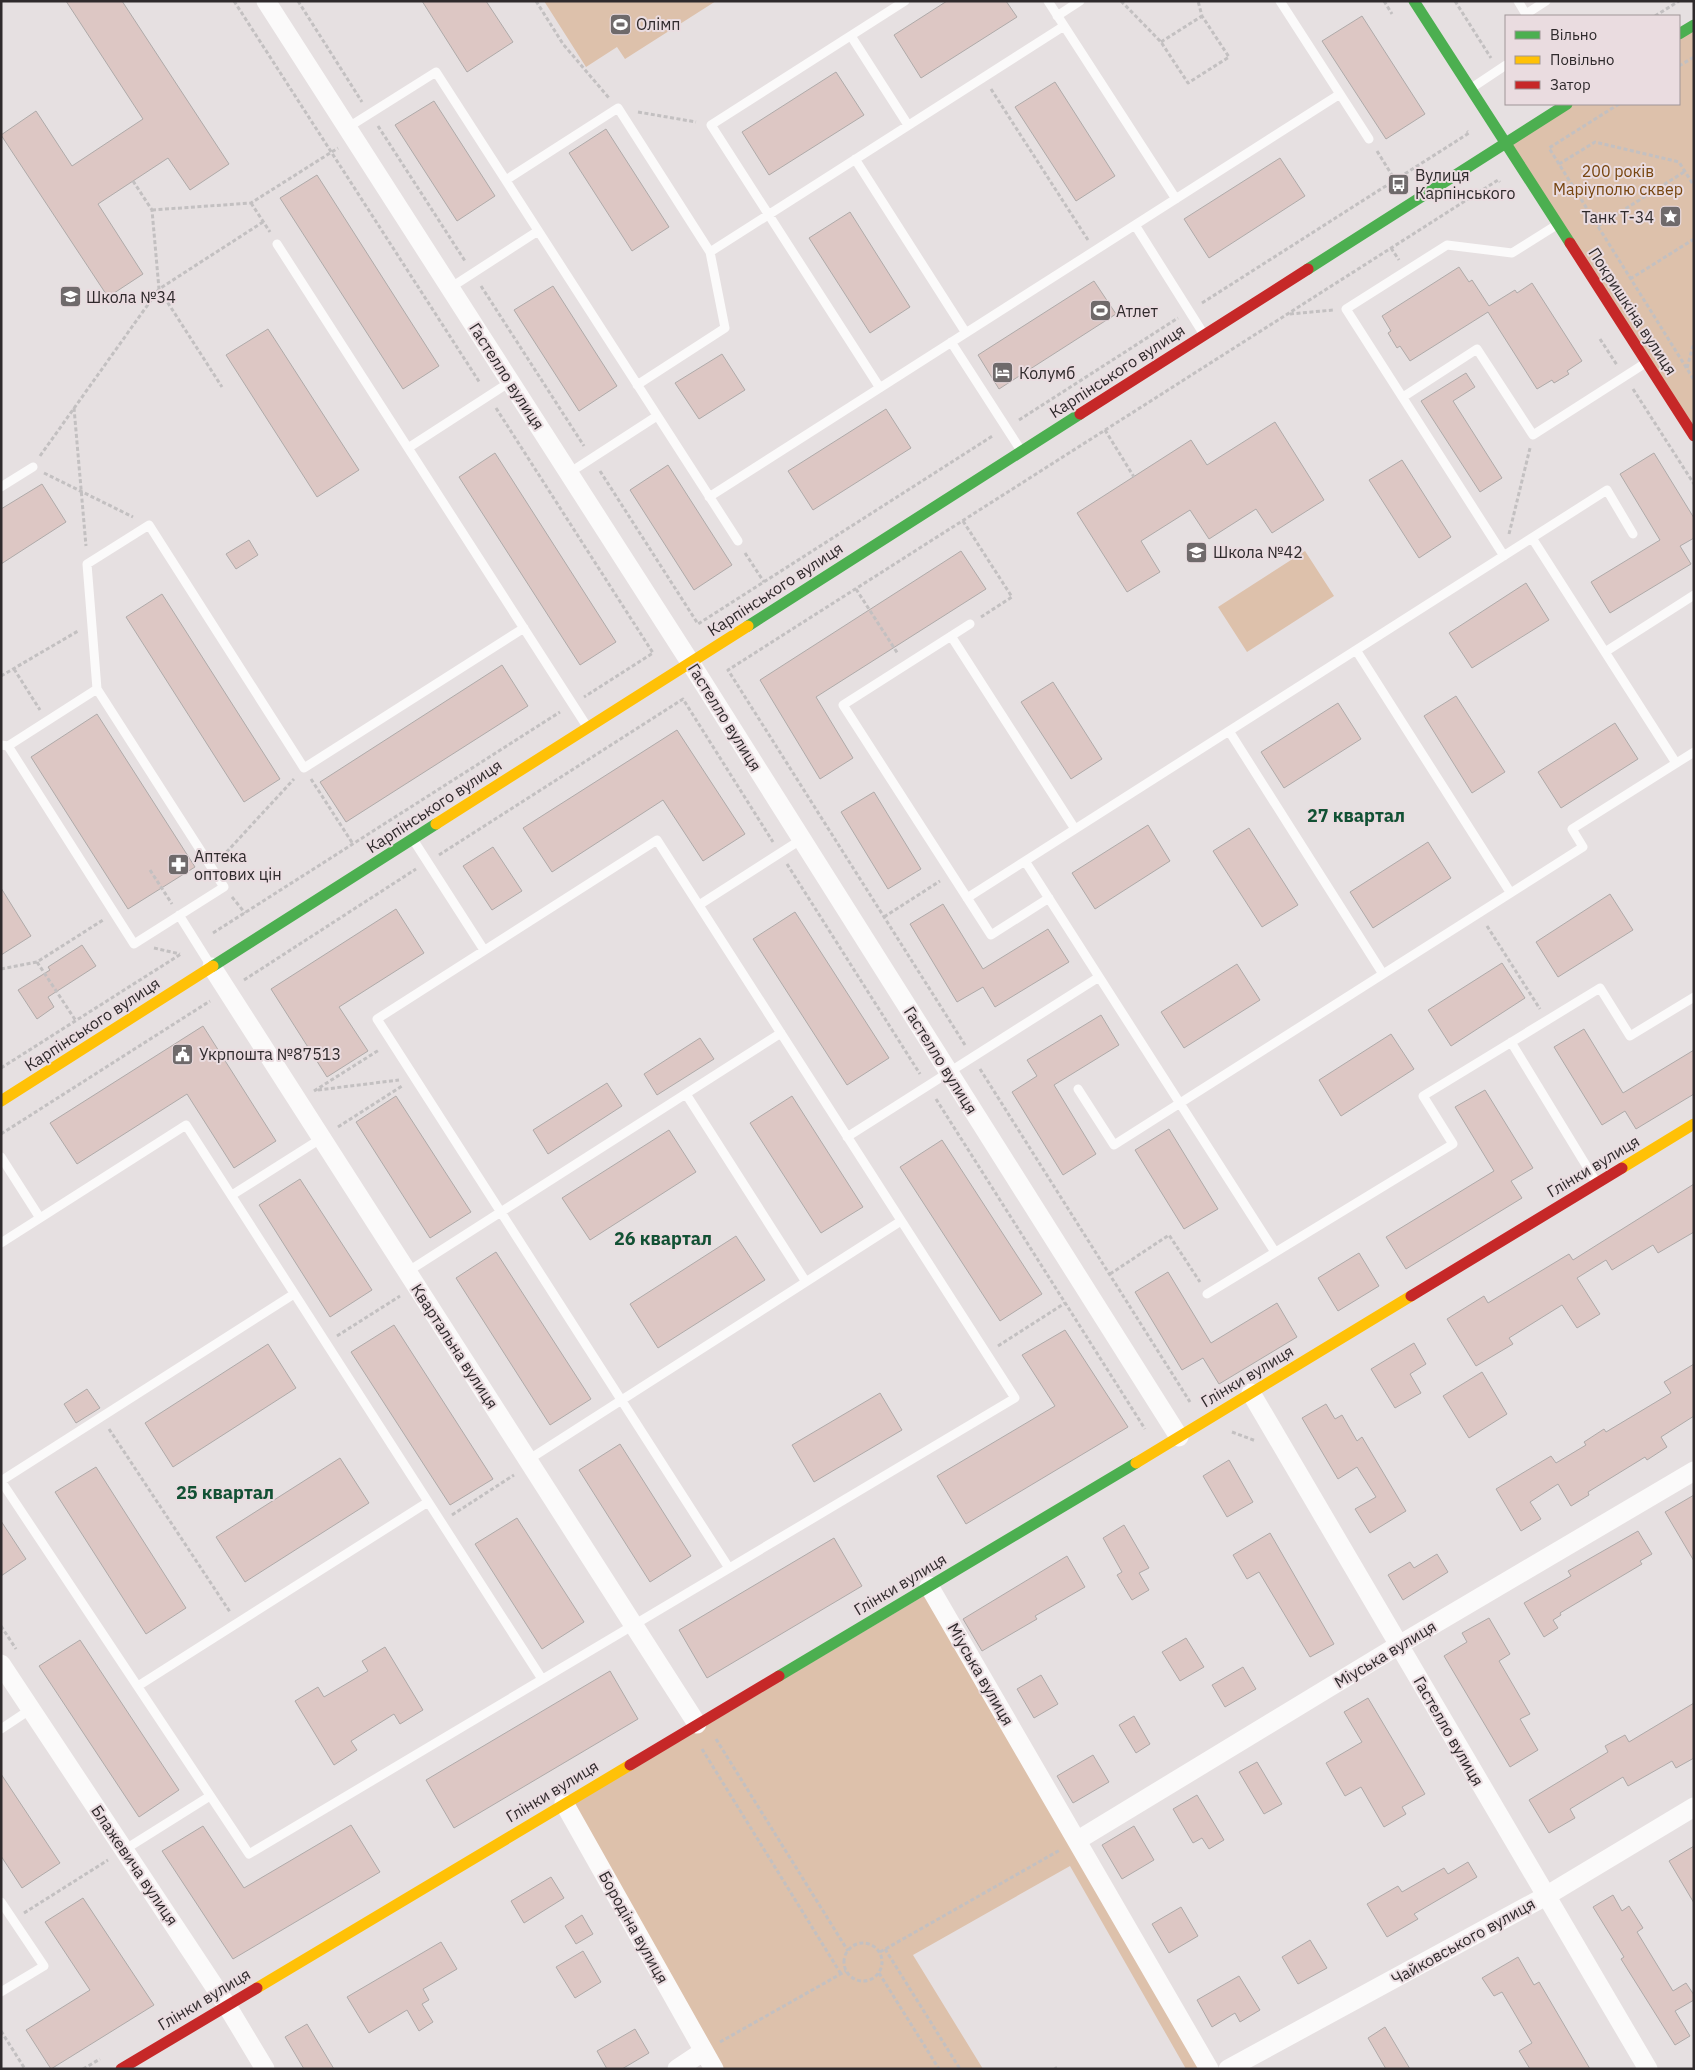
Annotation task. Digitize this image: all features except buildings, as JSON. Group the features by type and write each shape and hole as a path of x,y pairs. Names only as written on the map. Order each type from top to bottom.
{"street":[{"name":"Гастелло вулиця","path":"266,1 690,662 1180,1436"},
{"name":"Покришкіна вулиця","path":"1414,1 1694,436"},
{"path":"1680,33 1694,25"},
{"name":"Карпінського вулиця","path":"1,1101 1565,105"},
{"name":"Квартальна вулиця","path":"212,967 697,1724"},
{"name":"Глінки вулиця","path":"121,2069 226,2004 1204,1422 1694,1124"},
{"name":"Гастелло вулиця","path":"1251,1393 1648,2069"},
{"name":"Міуська вулиця","path":"1078,1840 1399,1645 1694,1471"},
{"name":"Міуська вулиця","path":"929,1586 1078,1840 1209,2069"},
{"name":"Блажевича вулиця","path":"1,1664 226,2004 265,2069"},
{"name":"Бородіна вулиця","path":"564,1803 714,2069"},
{"name":"Чайковського вулиця","path":"1228,2069 1546,1896 1694,1807"},
{"path":"677,2069 704,2051"}],"lane":[{"path":"880,388 711,125 905,1"},
{"path":"1048,1 1176,199"},
{"path":"1057,16 1080,1"},
{"path":"1280,1 1369,139"},
{"path":"1518,1 1527,15 1546,1"},
{"path":"710,252 1064,26"},
{"path":"851,36 908,126"},
{"path":"1471,88 1503,68"},
{"path":"350,133 370,114 436,72 738,541"},
{"path":"709,497 1340,94"},
{"path":"506,180 618,108 710,252 725,328 637,385"},
{"path":"855,159 966,333"},
{"path":"1504,556 1346,309 1448,245 1512,253 1558,224"},
{"path":"1135,225 1204,334"},
{"path":"450,288 538,231"},
{"path":"277,244 588,728"},
{"path":"951,342 1021,451"},
{"path":"1403,397 1477,349 1533,435 1646,363"},
{"path":"408,448 510,382"},
{"path":"569,473 657,416"},
{"path":"1,487 32,467"},
{"path":"967,898 1607,490 1634,534"},
{"path":"98,689 4,746 134,944 224,887 98,689 87,564 149,525 304,768 524,628"},
{"path":"1532,538 1676,763"},
{"path":"1605,652 1694,596"},
{"path":"970,624 843,705 991,935 1049,898"},
{"path":"951,636 1075,830"},
{"path":"1356,650 1510,892"},
{"path":"1229,731 1384,974"},
{"path":"1078,1089 1114,1145 1583,846 1572,830 1694,752"},
{"path":"413,839 484,950"},
{"path":"699,905 802,839"},
{"path":"294,1294 1,1481 249,1854 1015,1398 657,840 377,1019 729,1568"},
{"path":"1025,861 1275,1252"},
{"path":"179,915 212,967"},
{"path":"847,1137 1099,976"},
{"path":"1207,1294 1453,1144 1423,1096 1547,1020 1600,988 1630,1036 1694,997"},
{"path":"407,1272 781,1033"},
{"path":"1511,1042 1597,1183"},
{"path":"686,1094 806,1282"},
{"path":"1,1243 186,1125 542,1680"},
{"path":"232,1195 322,1138"},
{"path":"1,1157 40,1218"},
{"path":"528,1460 901,1221"},
{"path":"138,1686 428,1502"},
{"path":"1,1729 31,1709"},
{"path":"124,1850 210,1796"},
{"path":"1,1902 44,1966 1,1992"}],"path":[{"path":"213,933 653,653 234,1"},
{"path":"298,1 698,624 1468,133"},
{"path":"536,1 563,44 618,108 711,125"},
{"path":"1121,1 1161,42 1188,83 1229,57 1202,16 1198,1"},
{"path":"1455,1 1503,68"},
{"path":"1657,15 1679,1"},
{"path":"1161,42 1202,16"},
{"path":"1680,65 1694,57"},
{"path":"984,78 1095,251"},
{"path":"1617,105 1549,148 1694,380"},
{"path":"152,210 251,203 331,152 350,133"},
{"path":"1369,139 1395,180"},
{"path":"1559,164 1595,142 1679,162 1694,186"},
{"path":"1598,226 1684,172"},
{"path":"1193,1406 728,670 1498,180"},
{"path":"133,181 152,210 159,289 222,387"},
{"path":"251,203 277,244"},
{"path":"149,525 32,467 159,289 263,222"},
{"path":"1630,279 1694,239"},
{"path":"1287,314 1346,309"},
{"path":"1686,369 1694,342"},
{"path":"74,408 87,564"},
{"path":"1104,430 1134,477"},
{"path":"1504,556 1533,435"},
{"path":"963,521 1012,597 970,624"},
{"path":"738,541 764,582"},
{"path":"856,589 905,665"},
{"path":"1,676 92,623"},
{"path":"14,668 47,721"},
{"path":"243,979 683,699"},
{"path":"212,868 304,768 353,844"},
{"path":"150,870 179,915"},
{"path":"884,917 951,873"},
{"path":"1,968 38,962 114,913"},
{"path":"1479,913 1547,1020"},
{"path":"1,1068 181,954"},
{"path":"38,962 76,1021"},
{"path":"1,1134 210,1000"},
{"path":"392,1041 315,1090 415,1078"},
{"path":"338,1127 415,1078"},
{"path":"1110,1274 1169,1235 1207,1294"},
{"path":"326,1343 400,1296"},
{"path":"986,1354 1065,1303"},
{"path":"101,1417 237,1623"},
{"path":"1204,1422 1285,1452"},
{"path":"441,1522 514,1474"},
{"path":"697,1724 848,1951"},
{"path":"697,1724 841,1974"},
{"path":"880,1952 1078,1840"},
{"path":"13,1920 107,1861"},
{"path":"860,1943 875,1946 880,1952 882,1966 880,1973 874,1978 858,1980 851,1977 846,1971 845,1957 848,1951 860,1943"},
{"path":"885,1949 960,2069"},
{"path":"704,2051 846,1971"},
{"path":"880,1973 939,2069"},
{"path":"1,2031 25,2069"}],"green space":[{"name":"Олімп","path":"544,1 716,1 625,59 617,47 586,67"},
{"name":"200 років Маріуполю сквер","path":"1694,25 1694,436 1505,142 1565,105 1680,105 1680,33"},
{"path":"1305,551 1334,596 1247,652 1218,607"},
{"path":"927,1594 1203,2069 1186,2069 1070,1866 913,1955 983,2069 723,2069 572,1805"}],"traffic: fast":[{"path":"1414,1 1570,243"},
{"path":"1680,33 1694,25"},
{"path":"1308,269 1565,105"},
{"path":"748,626 1080,414"},
{"path":"213,966 436,824"},
{"path":"779,1676 1136,1463"}],"traffic: slow":[{"path":"436,824 748,626"},
{"path":"1,1101 213,966"},
{"path":"1622,1168 1694,1124"},
{"path":"1136,1463 1411,1296"},
{"path":"257,1988 630,1765"}],"traffic: jam":[{"path":"1570,243 1694,436"},
{"path":"1080,414 1308,269"},
{"path":"1411,1296 1622,1168"},
{"path":"630,1765 779,1676"},
{"path":"121,2069 257,1988"}],"place":[{"name":"Олімп","path":"620,24"},
{"name":"Вулиця Карпінського","path":"1399,184"},
{"name":"Танк Т-34","path":"1670,217"},
{"name":"Школа №34","path":"70,297"},
{"name":"Атлет","path":"1100,311"},
{"name":"Колумб","path":"1003,373"},
{"name":"Школа №42","path":"1197,552"},
{"name":"Аптека оптових цін","path":"178,865"},
{"name":"Укрпошта №87513","path":"183,1054"}],"district":[{"name":"27 квартал","path":"1356,815"},
{"name":"26 квартал","path":"663,1238"},
{"name":"25 квартал","path":"225,1492"}]}
